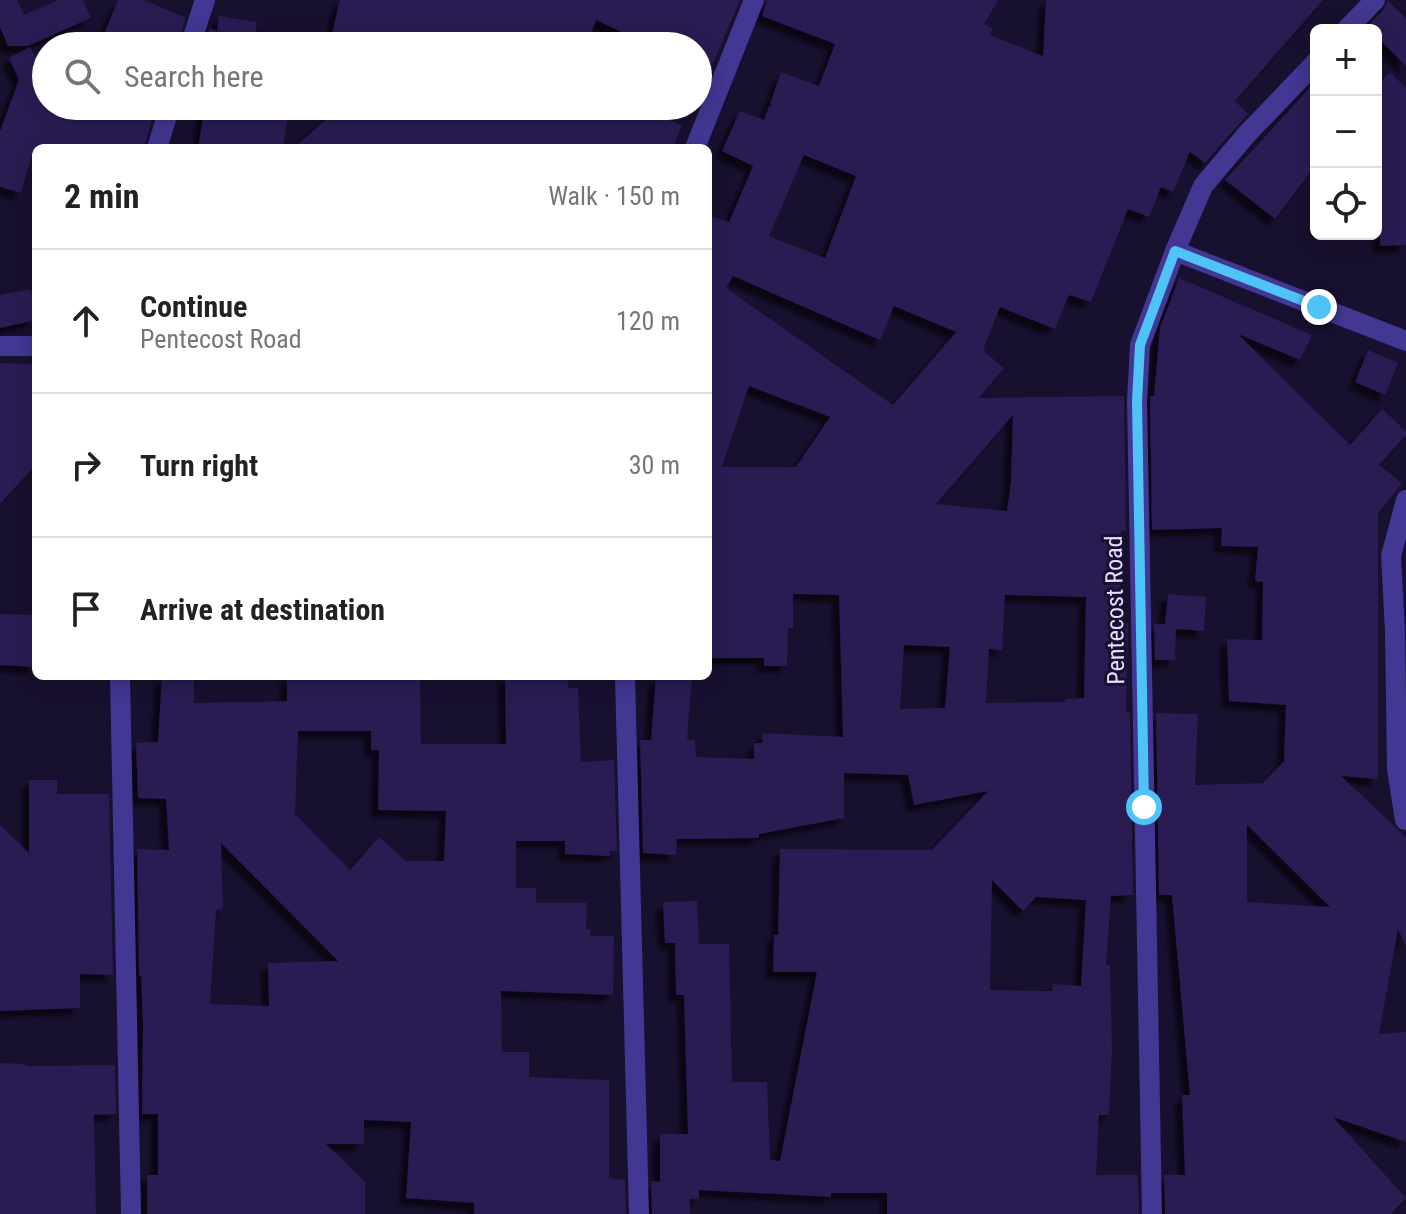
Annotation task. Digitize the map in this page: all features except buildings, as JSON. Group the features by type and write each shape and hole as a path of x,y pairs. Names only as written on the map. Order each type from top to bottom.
{"street":[{"path":"195,32 205,0"},
{"path":"712,105 754,0"},
{"path":"1352,24 1375,0"},
{"name":"Pentecost Road","path":"1152,1214 1137,401 1140,345 1203,186 1246,135 1310,68"},
{"path":"158,144 166,120"},
{"path":"697,144 706,120"},
{"path":"1175,251 1406,341"},
{"path":"0,346 32,346"},
{"path":"1405,820 1397,769 1391,556 1406,500"},
{"path":"120,680 131,1214"},
{"path":"625,680 639,1214"}],"route":[{"path":"1144,807 1137,401 1140,345 1175,251 1319,307"}]}
